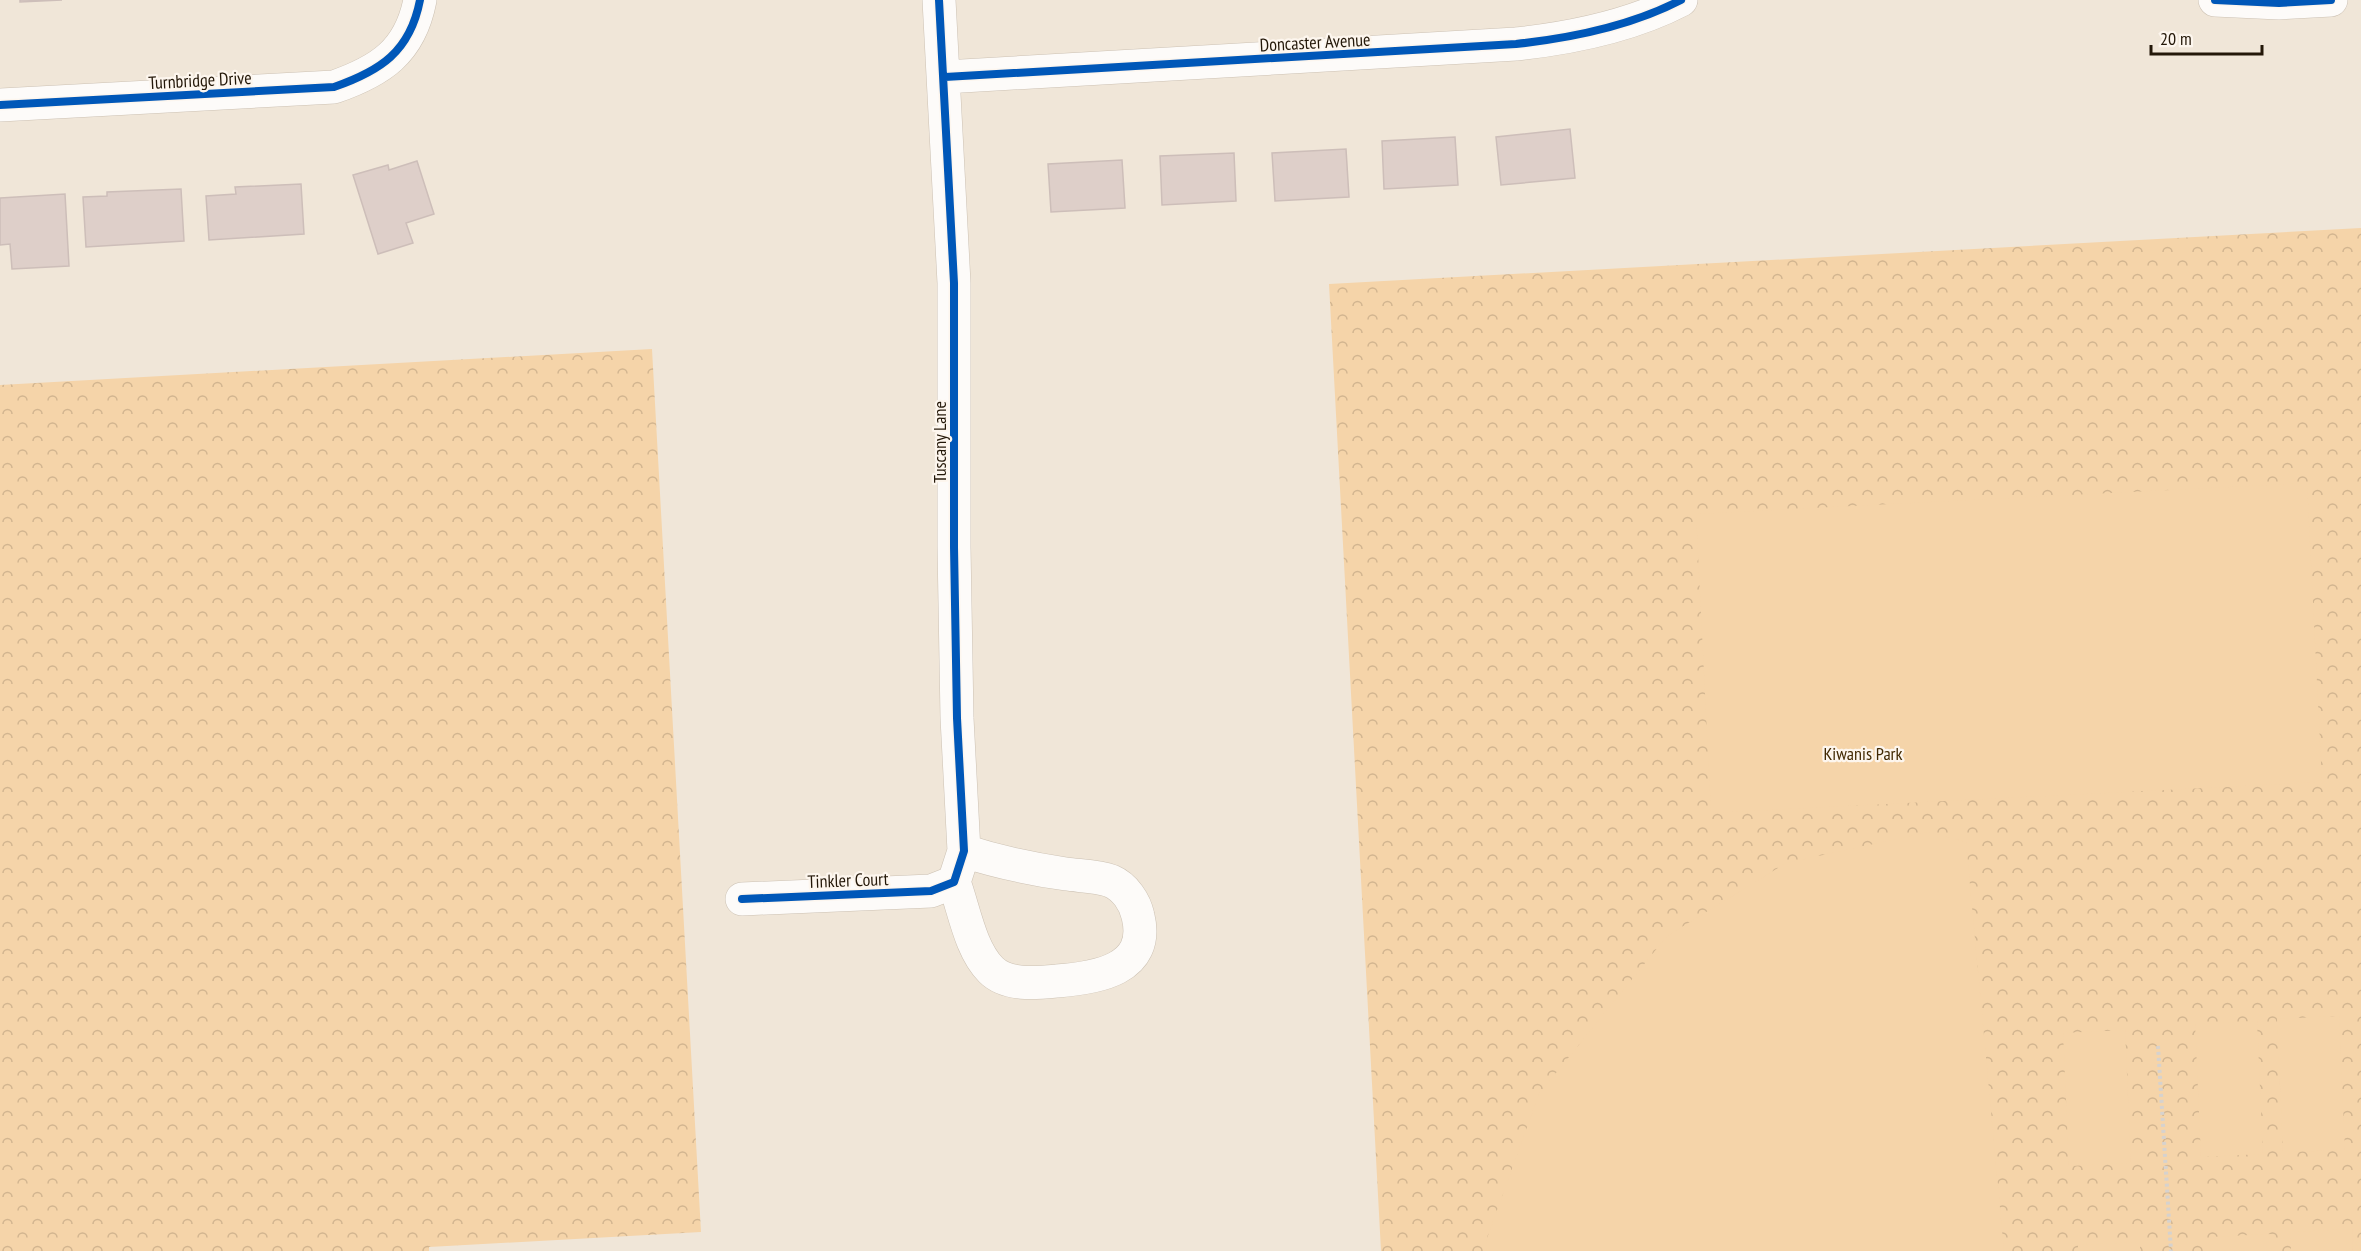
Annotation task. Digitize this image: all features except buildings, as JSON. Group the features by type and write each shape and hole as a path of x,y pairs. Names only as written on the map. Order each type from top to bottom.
{"street":[{"name":"Turnbridge Drive","path":"0,105 314,90 334,87 377,70 393,56 414,24 420,0"},
{"name":"Tuscany Lane","path":"939,0 945,77 954,283 954,559 957,718 964,851 954,882"},
{"name":"Doncaster Avenue","path":"945,77 1516,45 1596,30 1681,0"},
{"path":"2215,0 2279,3 2331,0"},
{"path":"954,882 981,956 992,971 1011,980 1032,983 1107,974 1125,963 1140,936 1136,908 1130,896 1111,881 1005,865 964,851"},
{"name":"Tinkler Court","path":"742,899 923,891 954,882"}],"path":[{"path":"2158,1046 2171,1251"}],"green space":[{"name":"Kiwanis Park","path":"2361,228 2361,1251 1381,1251 1329,284"},
{"path":"652,349 701,1232 429,1247 429,1251 0,1251 0,385"},
{"path":"2307,483 2322,782 1711,813 1696,514"},
{"path":"1929,832 1966,842 2004,1251 1487,1251 1486,1241 1539,1094 1667,936 1786,863"},
{"path":"2339,1016 2345,1150 2283,1152 2277,1019"},
{"path":"2257,1021 2263,1154 2201,1157 2195,1024"},
{"path":"2125,1030 2131,1163 2069,1166 2063,1033"},
{"path":"2352,1229 2353,1251 2291,1251 2290,1232"},
{"path":"2271,1234 2271,1251 2209,1251 2209,1237"},
{"path":"2140,1242 2140,1251 2078,1251 2078,1245"}],"cycle path":[{"path":"0,105 334,87 379,66 401,46 409,33 420,0"},
{"path":"742,899 931,891 954,882 964,851 957,718 954,547 954,283 939,0"},
{"path":"945,77 1516,44 1558,38 1622,24 1681,0"},
{"path":"2215,0 2279,3 2331,0"}]}
